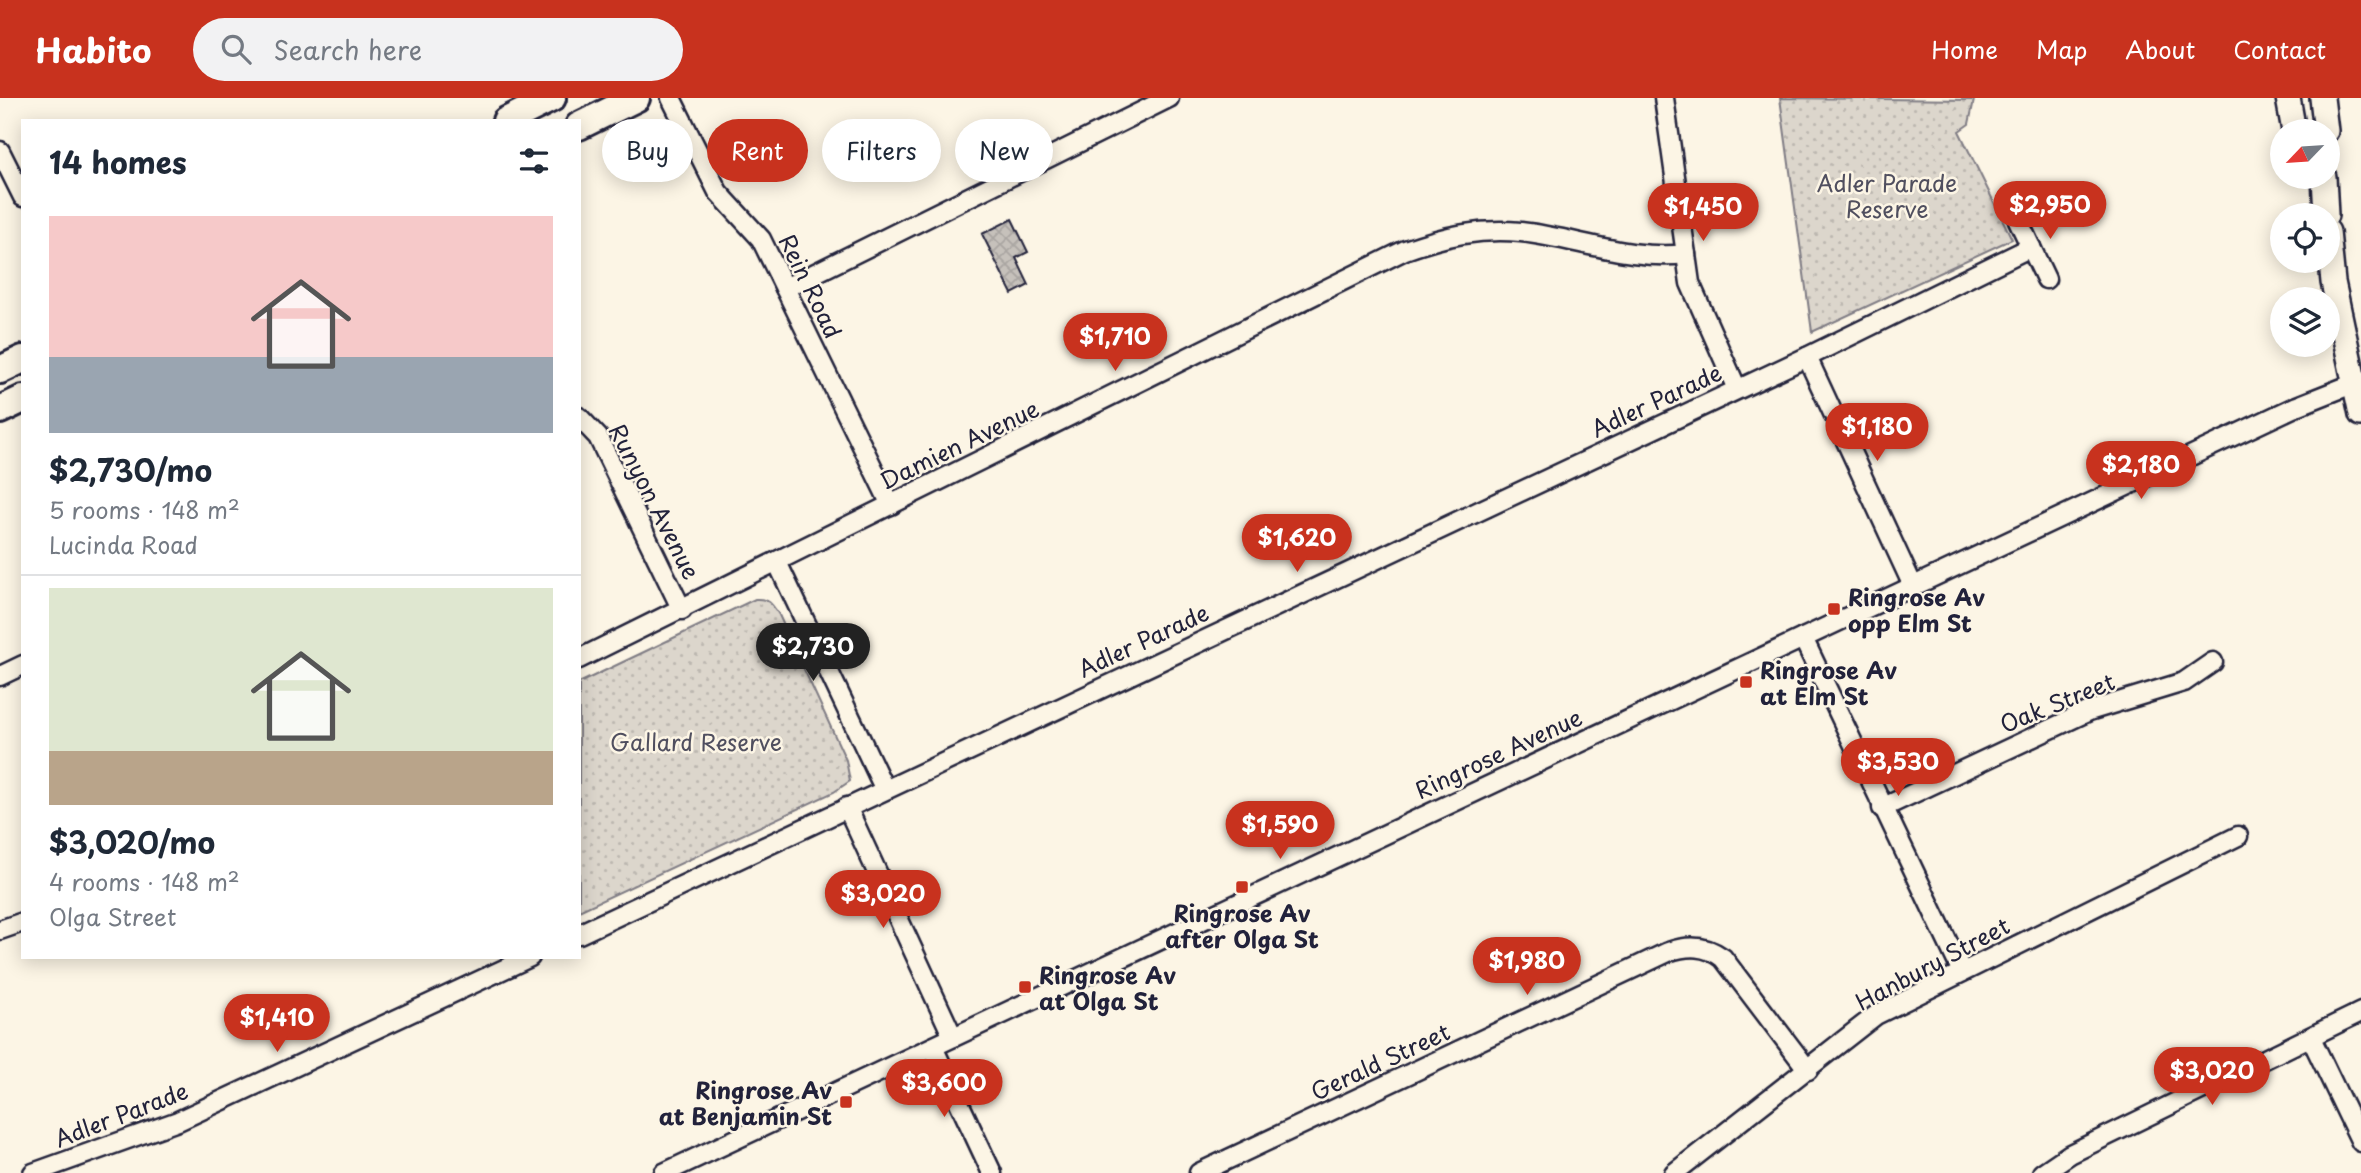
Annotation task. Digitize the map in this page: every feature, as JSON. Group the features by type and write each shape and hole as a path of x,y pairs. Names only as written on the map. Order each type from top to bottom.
{"highway":[{"path":"510,119 552,98"},
{"path":"581,125 636,98"},
{"path":"0,370 21,360"},
{"path":"0,410 21,400"}],"main road":[{"path":"2288,98 2292,119"},
{"path":"2322,98 2325,119"},
{"path":"2332,273 2361,414"}],"street":[{"name":"Rein Road","path":"671,98 718,192 753,228 891,505"},
{"path":"785,288 1169,98"},
{"path":"1664,98 1692,291 1737,389"},
{"path":"0,151 21,193"},
{"path":"2018,220 2046,279"},
{"name":"Damien Avenue","path":"581,658 1423,244 1461,233 1496,231 1525,233 1656,256 1686,254"},
{"name":"Adler Parade","path":"581,933 884,788 1807,357 2031,247"},
{"path":"1807,357 1913,586"},
{"name":"Ringrose Avenue","path":"664,1173 2297,406 2354,383"},
{"name":"Runyon Avenue","path":"581,419 598,437 682,610"},
{"path":"778,562 884,788"},
{"path":"1803,638 1962,972"},
{"name":"Oak Street","path":"1882,808 2089,711 2184,682 2213,662"},
{"path":"0,676 21,666"},
{"path":"847,807 953,1037"},
{"name":"Hanbury Street","path":"1674,1173 1877,1015 2238,836"},
{"path":"0,930 21,923"},
{"name":"Gerald Street","path":"1199,1173 1668,952 1684,948 1703,948 1723,958 1808,1070"},
{"name":"Adler Parade","path":"33,1173 178,1121 526,959"},
{"path":"2042,1173 2070,1154 2361,1012"},
{"path":"2311,1038 2361,1142"},
{"path":"933,1047 992,1173"}],"green space":[{"name":"Adler Parade Reserve","path":"1780,98 1974,100 1969,124 1959,131 2012,239 1812,332"},
{"name":"Gallard Reserve","path":"755,599 770,602 779,615 846,760 850,781 834,792 581,910 581,682"}],"building":[{"path":"1012,219 1028,252 1016,258 1029,285 1012,294 982,234"}],"place":[{"name":"Ringrose Av opp Elm St","path":"1834,609"},
{"name":"Ringrose Av at Elm St","path":"1746,682"},
{"name":"Ringrose Av after Olga St","path":"1242,887"},
{"name":"Ringrose Av at Olga St","path":"1025,987"},
{"name":"Ringrose Av at Benjamin St","path":"846,1102"}]}
